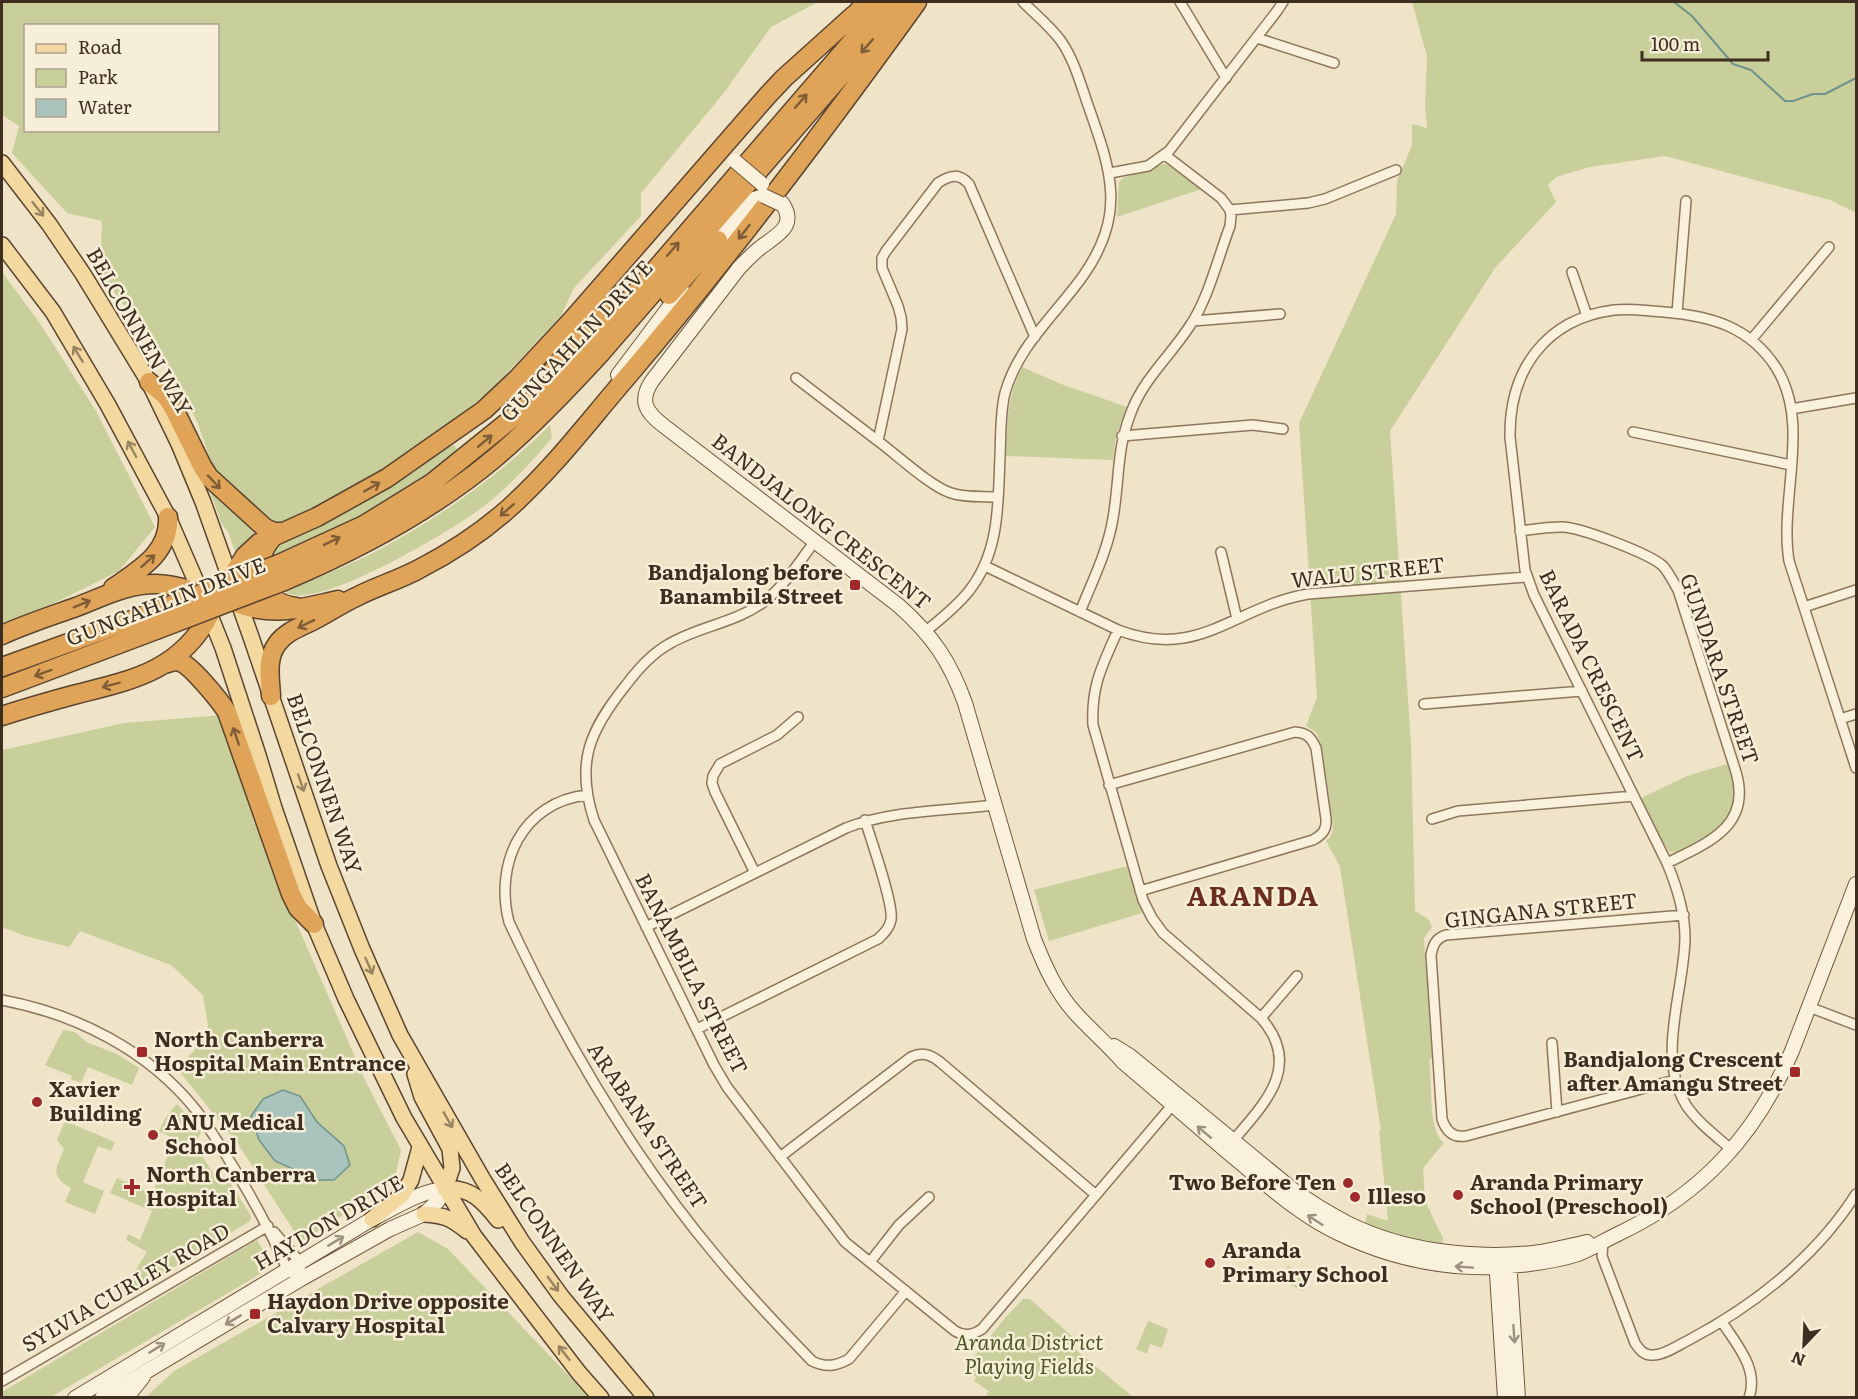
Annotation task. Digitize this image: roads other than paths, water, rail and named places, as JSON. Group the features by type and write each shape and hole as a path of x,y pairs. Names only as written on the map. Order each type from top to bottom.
{"highway":[{"path":"735,161 732,155 735,146 771,100 867,2"},
{"name":"GUNGAHLIN DRIVE","path":"281,573 415,495 451,470 571,365 886,2"},
{"name":"GUNGAHLIN DRIVE","path":"2,688 154,621 281,573 352,551 438,500 495,458 554,404 600,354 905,2"},
{"path":"271,696 269,663 272,652 288,633 357,596 418,570 452,551 486,528 522,497 549,469 579,436 696,293 917,2"},
{"path":"230,579 248,552 259,543 317,518 387,478 484,410 518,378 572,320 776,87 854,15"},
{"path":"495,458 524,442 602,368 718,240"},
{"path":"520,412 651,241"},
{"path":"148,382 165,395 173,406 202,466 213,481 265,528 279,533"},
{"path":"107,593 160,549 167,533 168,517"},
{"path":"279,533 266,545 261,557 262,583 280,603 292,607 309,606"},
{"path":"143,585 166,597 177,616 178,636 165,664"},
{"path":"2,634 107,593 143,585 173,585 210,602 195,638 165,664 137,678 2,716"},
{"path":"239,604 269,612 289,611 357,596"},
{"name":"GUNGAHLIN DRIVE","path":"2,667 154,621"},
{"path":"165,664 176,661 186,665 227,712 291,894 298,908 314,924"}],"main road":[{"name":"BELCONNEN WAY","path":"2,163 49,224 83,274 148,382 179,444 203,502 328,866 408,1051 522,1242 561,1296 646,1398"},
{"path":"2,245 54,312 108,405 210,602 274,808 314,924 345,999 420,1147 474,1236 579,1373 601,1398"},
{"path":"210,602 230,579"},
{"path":"210,602 239,604"},
{"path":"408,1051 422,1097 450,1149 452,1168 445,1189"},
{"path":"372,1219 402,1195 411,1180 420,1147"},
{"path":"445,1189 465,1190 478,1197 522,1242"},
{"path":"424,1214 442,1215 454,1220 474,1236"}],"street":[{"path":"926,632 958,604 970,590 984,566 996,531 1001,420 1005,392 1011,374 1020,357 1093,261 1102,243 1110,213 1110,173 1077,72 1067,51 1047,24 1023,2"},
{"path":"1180,2 1226,78"},
{"path":"1110,173 1148,166 1165,155 1283,2"},
{"path":"1257,38 1334,63"},
{"path":"1080,612 1107,542 1113,518 1122,436 1133,407 1143,388 1193,321 1202,303 1230,226 1230,210 1221,198 1165,155"},
{"path":"484,410 500,404 546,360 717,164 728,159 735,161"},
{"name":"BANDJALONG CRESCENT","path":"735,161 782,204 787,218 784,230 749,257 739,268 652,381 646,392 645,401 648,412 898,605 926,632 940,650 957,681 1034,939 1043,963 1062,996 1077,1015 1105,1041 1130,1056 1176,1100 1229,1145 1292,1190 1388,1246 1442,1265 1503,1261 1586,1242 1603,1241 1634,1226 1694,1187 1732,1150 1766,1104 1780,1078 1857,884"},
{"path":"1230,210 1308,203 1325,199 1396,170"},
{"path":"878,441 903,329 902,317 882,268 882,258 938,183 948,177 962,177 969,184 1035,337"},
{"path":"549,469 567,440 718,240 747,204 765,190"},
{"path":"1677,313 1686,201"},
{"path":"1752,340 1829,247"},
{"path":"1572,272 1587,316"},
{"name":"BARADA CRESCENT","path":"1732,1150 1698,1120 1687,1106 1675,1080 1672,1048 1684,955 1684,915 1677,888 1667,863 1527,577 1520,531 1510,418 1519,379 1528,362 1540,346 1562,328 1587,316 1625,309 1677,313 1716,320 1752,340 1766,353 1786,388 1791,409 1793,438 1786,543 1789,561 1857,768"},
{"path":"1193,321 1280,314"},
{"path":"796,378 940,488 967,496 998,497"},
{"path":"1791,409 1857,398"},
{"path":"1122,436 1253,425 1283,429"},
{"path":"1633,432 1791,465"},
{"name":"GUNDARA STREET","path":"1520,531 1576,528 1650,557 1666,571 1678,590 1740,791 1739,804 1723,832 1667,863"},
{"name":"BANAMBILA STREET","path":"815,541 785,580 765,601 741,615 670,643 640,666 609,706 595,731 586,758 586,795 594,820 727,1087 845,1242 961,1334 970,1335 977,1333 989,1321 1176,1100"},
{"path":"1221,552 1237,620"},
{"name":"WALU STREET","path":"984,566 1118,630 1146,639 1175,640 1195,637 1278,601 1308,594 1527,577"},
{"path":"1804,607 1857,590"},
{"path":"1118,630 1094,688 1093,725 1140,891 1152,918 1163,933 1261,1018 1276,1039 1278,1072 1268,1100 1229,1145"},
{"path":"1424,704 1582,691"},
{"path":"1840,719 1857,714"},
{"path":"755,873 715,792 712,783 713,776 725,760 777,735 798,717"},
{"path":"1109,786 1295,732 1305,733 1311,738 1316,748 1326,819 1320,837 1140,891"},
{"name":"ARABANA STREET","path":"586,795 562,800 548,808 523,831 511,855 506,872 505,906 509,922 555,1015 614,1116 667,1193 716,1257 812,1361 830,1366 849,1359 906,1291"},
{"path":"1432,819 1458,810 1634,796"},
{"path":"646,927 865,820 885,816 995,806"},
{"path":"697,1029 878,939 887,930 890,922 890,906 865,820"},
{"name":"GINGANA STREET","path":"1675,1080 1466,1136 1455,1136 1449,1132 1442,1119 1431,955 1437,939 1446,935 1684,915"},
{"path":"1261,1018 1297,976"},
{"path":"2,1000 36,1007 72,1019 111,1039 170,1081 196,1111 221,1147 268,1226 287,1269 301,1279"},
{"path":"1809,1007 1857,1025"},
{"path":"1552,1043 1557,1112"},
{"path":"780,1157 911,1057 927,1054 940,1062 1096,1195"},
{"name":"HAYDON DRIVE","path":"75,1398 103,1394 148,1370 301,1279 390,1229 424,1214 438,1201 445,1189"},
{"name":"HAYDON DRIVE","path":"103,1394 287,1269 372,1219 422,1194 445,1189"},
{"path":"1603,1241 1602,1256 1635,1343 1645,1354 1660,1354 1722,1322 1766,1291 1794,1267 1832,1227 1857,1194"},
{"path":"870,1262 898,1225 929,1197"},
{"path":"268,1226 300,1262 301,1279"},
{"name":"SYLVIA CURLEY ROAD","path":"2,1381 268,1226"},
{"path":"1503,1261 1509,1361 1505,1398"},
{"path":"1722,1322 1752,1374 1752,1389 1749,1398"},
{"path":"1509,1361 1518,1398"},
{"path":"126,1398 148,1370"}],"water":[{"path":"283,1090 300,1096 317,1122 344,1146 350,1165 334,1180 317,1180 275,1161 259,1140 251,1116 263,1099"}],"waterway":[{"path":"1674,2 1692,16 1733,64 1751,70 1785,101 1793,101 1813,94 1825,94 1856,78"}],"place":[{"name":"Bandjalong before Banambila Street","path":"855,585"},
{"name":"North Canberra Hospital Main Entrance","path":"142,1052"},
{"name":"Bandjalong Crescent after Amangu Street","path":"1795,1072"},
{"name":"Xavier Building","path":"37,1102"},
{"name":"ANU Medical School","path":"153,1135"},
{"name":"Two Before Ten","path":"1348,1183"},
{"name":"North Canberra Hospital","path":"132,1187"},
{"name":"Aranda Primary School (Preschool)","path":"1458,1195"},
{"name":"Illeso","path":"1355,1197"},
{"name":"Aranda Primary School","path":"1210,1263"},
{"name":"Haydon Drive opposite Calvary Hospital","path":"255,1314"}],"district":[{"name":"ARANDA","path":"1253,897"}],"park label":[{"name":"Aranda District Playing Fields","path":"1029,1355"}]}
